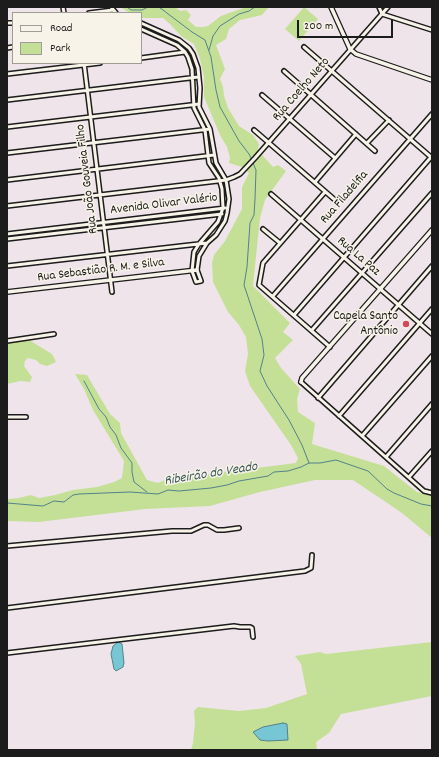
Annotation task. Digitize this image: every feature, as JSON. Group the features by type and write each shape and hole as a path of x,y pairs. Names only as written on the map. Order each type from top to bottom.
{"street":[{"path":"331,7 350,49 361,56 432,80"},
{"path":"379,7 382,14 432,30"},
{"name":"Rua Coelho Neto","path":"226,180 240,174 256,158 388,7"},
{"path":"102,12 115,11"},
{"path":"142,22 180,40 190,50 196,61 199,104 210,129 216,163 226,180 229,199 227,213 220,228 199,256 197,270 201,281 196,282 192,271 194,252 215,226 222,214 223,199 220,180 210,166 205,130 193,105 190,63 185,52 176,45 142,30"},
{"path":"145,31 156,29"},
{"path":"294,315 432,157 304,47"},
{"path":"142,58 190,50"},
{"path":"7,74 84,64"},
{"name":"Rua João Gouveia Filho","path":"84,64 112,292"},
{"path":"284,71 312,94 375,151"},
{"path":"7,100 198,77"},
{"path":"262,94 335,158"},
{"path":"7,127 199,104"},
{"name":"Rua Filadelfia","path":"273,296 322,238 432,114"},
{"path":"367,143 389,120"},
{"path":"7,153 210,129"},
{"path":"254,130 335,200"},
{"path":"315,182 356,134"},
{"path":"7,180 214,155"},
{"path":"7,206 226,180"},
{"path":"325,192 262,263 259,285 330,347"},
{"path":"312,330 432,193"},
{"name":"Rua La Paz","path":"271,194 432,334"},
{"name":"Avenida Olivar Valério","path":"7,234 228,207"},
{"path":"7,239 227,213"},
{"path":"263,229 280,243"},
{"path":"432,230 302,378 301,382 424,491 432,493"},
{"path":"7,266 208,243"},
{"path":"318,398 432,266"},
{"name":"Rua Sebastião R. M. e Silva","path":"7,292 197,270"},
{"path":"339,416 432,309"},
{"path":"7,341 54,334"},
{"path":"362,436 432,356"},
{"path":"386,457 432,404"},
{"path":"7,417 26,416"},
{"path":"409,477 432,451"},
{"path":"7,546 172,531 191,531 204,525 208,525 217,530 239,528"},
{"path":"7,608 305,571 311,568 312,555"},
{"path":"7,652 234,626 252,628 253,637"}],"green space":[{"path":"120,7 175,7 180,11 186,10 191,15 188,20 196,27 203,27 208,26 221,16 246,7 269,7 262,15 240,20 229,29 226,39 216,45 225,69 220,79 228,108 239,126 253,135 259,144 258,150 273,167 278,165 286,171 265,200 260,218 253,286 290,323 283,332 293,340 275,358 281,368 300,389 297,399 298,412 315,423 312,444 384,466 417,492 432,496 432,538 402,513 353,480 315,480 260,492 210,506 145,509 39,522 7,521 7,499 31,495 39,498 73,490 97,487 122,478 124,461 93,410 84,389 75,374 87,375 110,414 120,423 121,433 147,480 158,483 167,479 296,463 298,458 291,445 250,386 245,371 248,354 246,337 239,325 228,312 213,282 212,263 214,255 225,241 242,209 242,187 249,173 242,167 229,163 230,158 227,147 220,135 204,97 204,77 200,59 194,44 181,36 163,18 142,18 142,12 128,12"},
{"path":"304,7 318,19 299,41 285,29"},
{"path":"29,340 52,354 56,362 47,366 40,364 36,360 28,358 25,361 24,366 32,377 30,382 20,381 7,384 7,343"},
{"path":"432,642 432,696 341,714 329,733 316,742 317,750 191,750 195,723 194,711 198,707 239,711 266,708 307,694 301,664 295,656 320,652 326,654"}],"water":[{"path":"118,642 122,644 124,663 123,667 116,671 114,669 111,654 113,646"},
{"path":"283,723 287,724 288,740 260,740 253,732 263,727"}],"waterway":[{"path":"127,7 131,10 142,10 148,7"},
{"path":"159,7 205,40 211,57 220,107 239,141 252,160"},
{"path":"209,50 213,36 220,26 239,14 249,11 255,7"},
{"path":"253,163 256,170 254,215 250,223 247,267 244,285 262,339 264,355 260,371 267,386 289,420 302,445 309,463"},
{"path":"84,381 99,409 106,417 110,427 116,435 121,448 132,463 134,482 147,492"},
{"name":"Ribeirão do Veado","path":"7,503 43,506 54,501 64,502 73,495 79,494 130,492 158,494 168,490 179,491 211,488 268,476 274,472 288,471 309,463 320,463 336,460 368,471 387,489 394,493 421,504 432,506"}],"place":[{"name":"Capela Santo Antônio","path":"406,324"}]}
